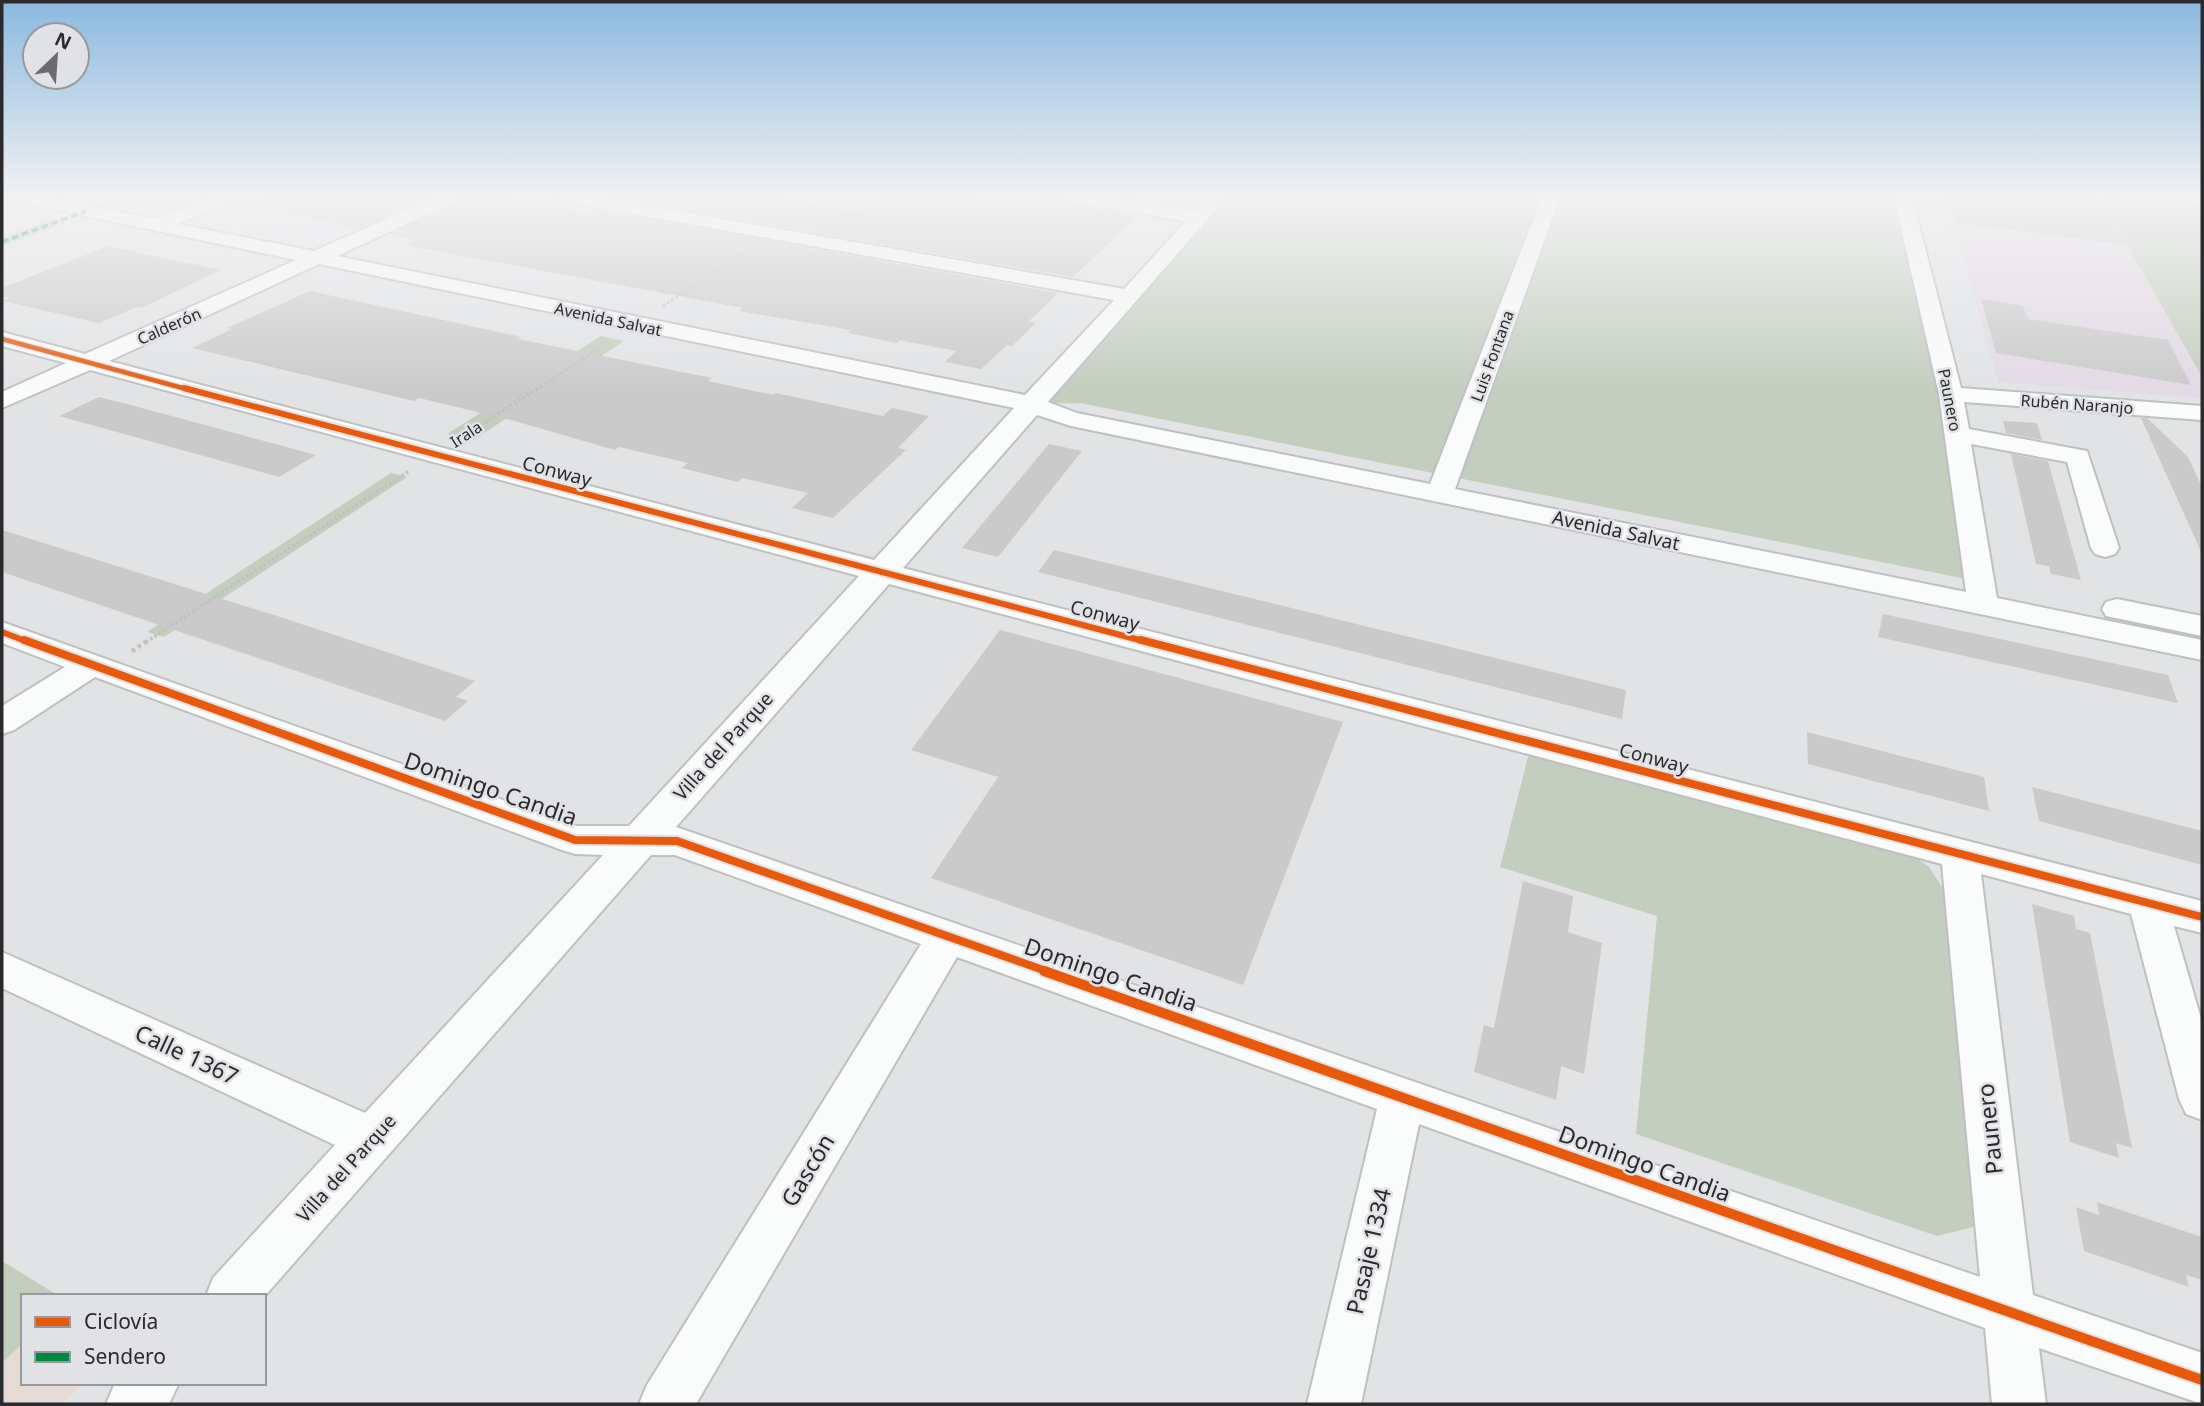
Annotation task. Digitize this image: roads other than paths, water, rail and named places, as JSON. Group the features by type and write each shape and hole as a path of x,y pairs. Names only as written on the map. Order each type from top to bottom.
{"street":[{"name":"Calderón","path":"2,401 306,263"},
{"name":"Avenida Salvat","path":"338,263 1032,404 1072,419 1443,485 1980,593 2202,626"},
{"path":"937,263 1129,296"},
{"name":"Villa del Parque","path":"233,1294 1159,263"},
{"name":"Luis Fontana","path":"1443,485 1526,263"},
{"name":"Paunero","path":"1919,263 1951,394 1980,593"},
{"name":"Conway","path":"2,340 2202,917"},
{"name":"Rubén Naranjo","path":"1951,394 2202,413"},
{"path":"1957,434 2078,456 2105,548"},
{"name":"Avenida Salvat","path":"1980,593 2202,650"},
{"name":"Domingo Candia","path":"2,632 575,840 677,841 2202,1380"},
{"path":"2,722 97,667"},
{"name":"Paunero","path":"1960,854 2019,1404"},
{"path":"2148,903 2202,1099"},
{"name":"Gascón","path":"666,1404 948,936"},
{"name":"Calle 1367","path":"2,969 372,1139"},
{"name":"Pasaje 1334","path":"1334,1404 1402,1097"},
{"path":"132,1404 150,1385"}]}
